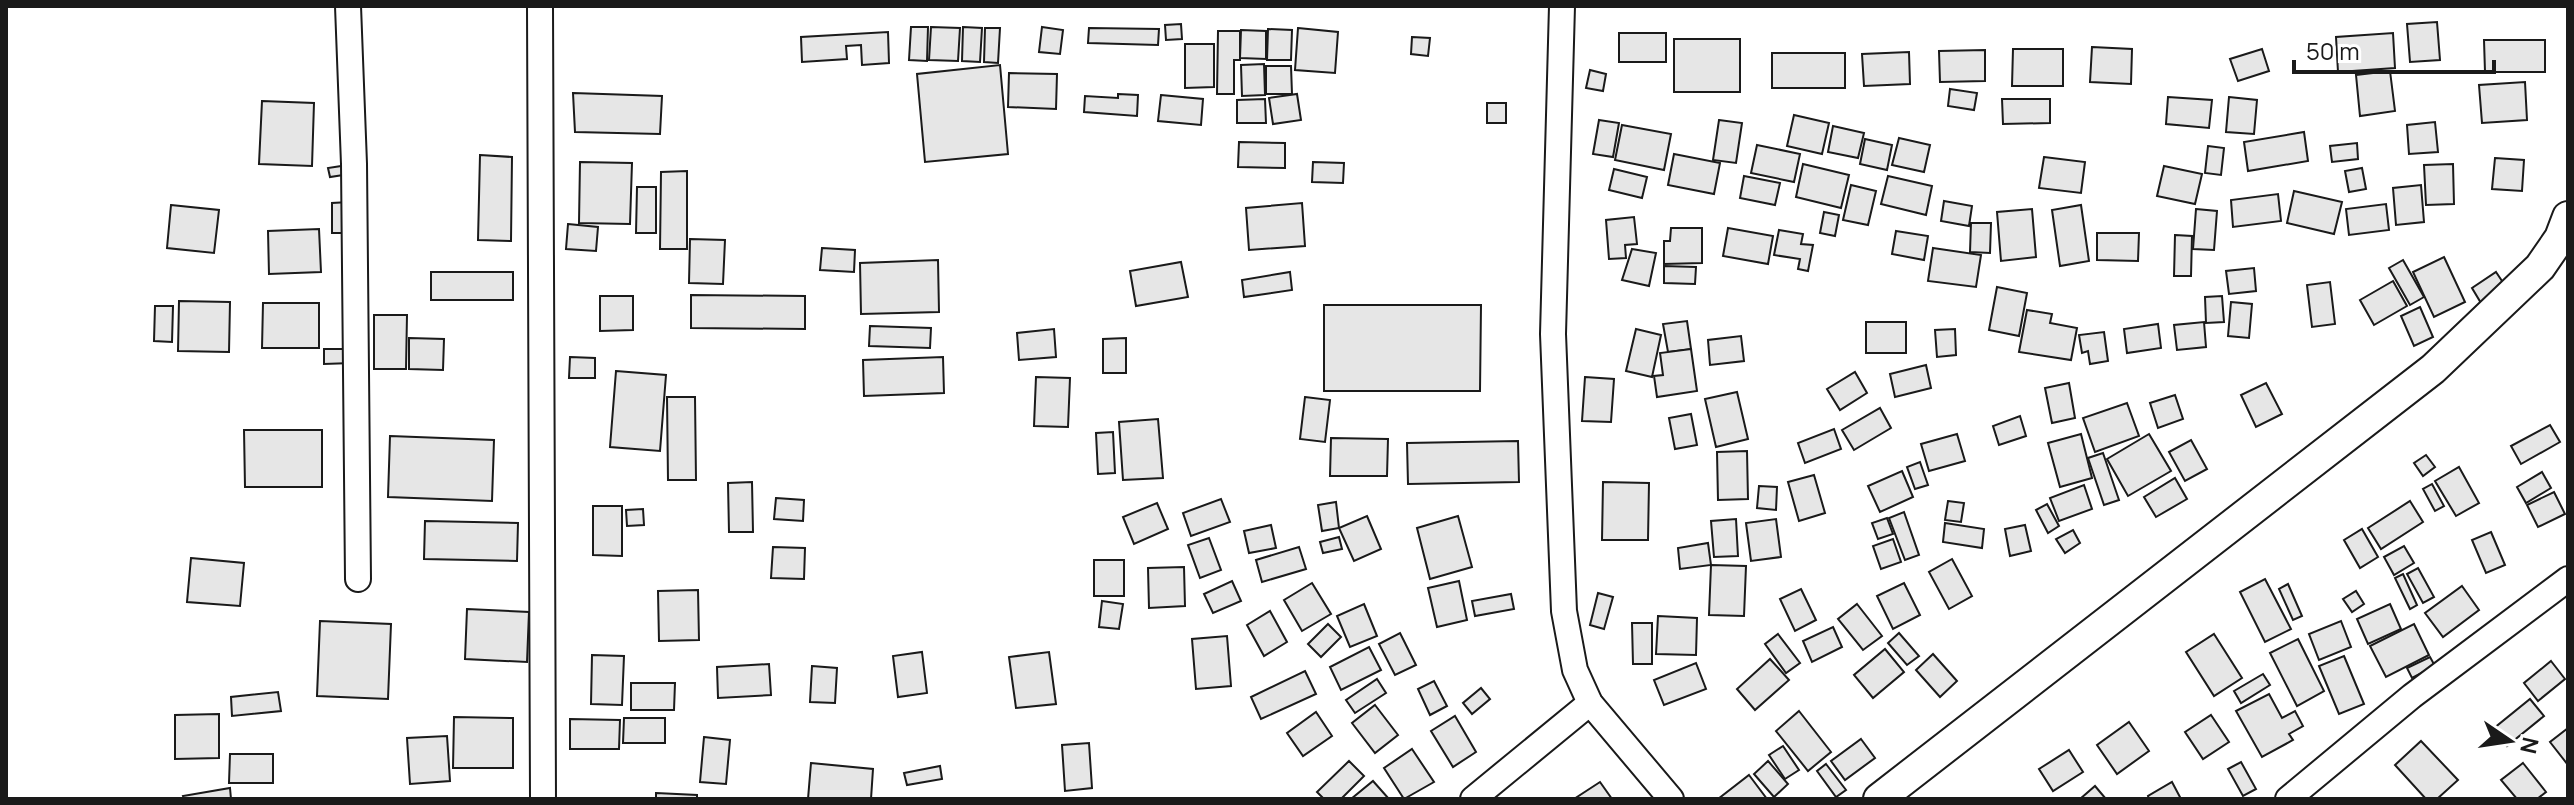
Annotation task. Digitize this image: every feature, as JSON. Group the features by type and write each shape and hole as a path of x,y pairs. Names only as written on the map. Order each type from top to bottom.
{"street":[{"path":"348,6 354,164 358,579"},
{"path":"540,6 543,799"},
{"path":"1562,6 1553,334 1564,611 1575,670 1590,703 1671,799"},
{"path":"1879,799 2433,369 2540,267 2560,238 2568,217"},
{"path":"2288,799 2412,696 2568,579"},
{"path":"1473,799 1590,703"}],"building":[{"path":"2437,22 2440,60 2410,62 2407,24"},
{"path":"1181,24 1182,39 1166,40 1165,25"},
{"path":"911,27 928,27 927,61 909,60"},
{"path":"931,27 960,28 958,61 929,60"},
{"path":"963,27 982,28 980,62 962,61"},
{"path":"1042,27 1063,30 1060,54 1039,52"},
{"path":"985,28 1000,28 998,63 984,62"},
{"path":"1089,28 1159,29 1158,45 1088,43"},
{"path":"1298,28 1338,32 1335,73 1295,70"},
{"path":"1268,29 1292,30 1291,60 1267,60"},
{"path":"1241,30 1266,31 1266,59 1240,58"},
{"path":"1218,31 1240,31 1240,60 1234,60 1234,94 1217,94"},
{"path":"888,32 889,63 862,65 861,45 846,46 847,59 802,62 801,37"},
{"path":"1619,33 1666,33 1666,62 1619,62"},
{"path":"2393,33 2395,68 2338,72 2336,37"},
{"path":"1412,37 1430,38 1428,56 1411,54"},
{"path":"1674,39 1740,39 1740,92 1674,92"},
{"path":"2484,40 2545,40 2545,72 2485,72"},
{"path":"1185,44 1214,44 1214,87 1185,88"},
{"path":"2092,47 2132,49 2131,84 2090,82"},
{"path":"2013,49 2063,49 2063,86 2012,86"},
{"path":"2262,49 2269,71 2238,81 2230,59"},
{"path":"1985,50 1985,81 1940,82 1939,51"},
{"path":"1909,52 1910,84 1864,86 1862,54"},
{"path":"1772,53 1845,53 1845,88 1772,88"},
{"path":"1264,64 1265,95 1242,96 1241,65"},
{"path":"1000,65 1008,154 925,162 917,74"},
{"path":"1266,66 1291,66 1292,94 1266,94"},
{"path":"1590,70 1606,74 1603,91 1586,88"},
{"path":"2390,71 2395,111 2360,116 2356,75"},
{"path":"1009,73 1057,74 1056,109 1008,107"},
{"path":"2525,82 2527,120 2482,123 2479,85"},
{"path":"1950,89 1977,93 1974,110 1948,106"},
{"path":"573,93 662,96 660,134 575,132"},
{"path":"1118,94 1138,95 1137,116 1084,112 1085,96 1118,98"},
{"path":"1297,94 1301,120 1273,124 1269,98"},
{"path":"1161,95 1203,99 1201,125 1158,121"},
{"path":"2168,97 2212,100 2209,128 2166,124"},
{"path":"2229,97 2257,100 2254,134 2226,132"},
{"path":"1265,99 1266,123 1237,123 1237,100"},
{"path":"2002,99 2050,99 2050,123 2003,124"},
{"path":"262,101 314,103 312,166 259,164"},
{"path":"1487,103 1506,103 1506,123 1487,123"},
{"path":"1794,115 1829,123 1822,154 1787,146"},
{"path":"1599,120 1619,123 1613,157 1593,154"},
{"path":"1719,120 1742,123 1736,163 1713,160"},
{"path":"2435,122 2438,152 2409,154 2407,125"},
{"path":"1622,125 1671,134 1664,170 1615,160"},
{"path":"1833,126 1864,133 1858,158 1828,152"},
{"path":"2304,132 2308,161 2248,171 2244,142"},
{"path":"1899,138 1930,145 1924,172 1892,165"},
{"path":"1865,139 1892,145 1887,170 1860,164"},
{"path":"1239,142 1285,143 1285,168 1238,167"},
{"path":"2357,143 2358,159 2332,162 2330,146"},
{"path":"1757,145 1800,154 1794,182 1751,173"},
{"path":"2208,146 2224,148 2221,175 2205,173"},
{"path":"1674,154 1720,163 1714,194 1668,185"},
{"path":"480,155 512,157 511,241 478,240"},
{"path":"2044,157 2085,162 2081,193 2039,188"},
{"path":"2495,158 2524,160 2522,191 2492,189"},
{"path":"580,162 632,163 630,224 579,223"},
{"path":"1313,162 1344,163 1343,183 1312,182"},
{"path":"1803,164 1849,175 1841,208 1796,197"},
{"path":"2453,164 2454,204 2426,205 2424,165"},
{"path":"348,165 350,174 330,177 328,168"},
{"path":"2164,166 2202,174 2195,204 2157,196"},
{"path":"2362,168 2366,189 2349,192 2345,171"},
{"path":"1614,169 1647,177 1642,198 1609,190"},
{"path":"687,171 687,249 660,249 661,172"},
{"path":"1744,176 1780,183 1775,205 1740,198"},
{"path":"1888,176 1932,186 1926,215 1881,204"},
{"path":"1851,185 1876,191 1868,225 1843,220"},
{"path":"2421,185 2424,222 2396,225 2393,188"},
{"path":"637,187 656,187 656,233 636,233"},
{"path":"2294,191 2342,202 2334,234 2287,223"},
{"path":"2278,194 2281,221 2233,227 2231,200"},
{"path":"1944,201 1972,206 1969,226 1941,221"},
{"path":"349,202 349,233 332,233 332,203"},
{"path":"1302,203 1305,246 1249,250 1246,208"},
{"path":"2386,204 2389,230 2349,235 2346,209"},
{"path":"171,205 219,210 214,253 167,248"},
{"path":"2081,205 2089,261 2060,266 2052,210"},
{"path":"2032,209 2036,257 2001,261 1997,212"},
{"path":"2196,209 2217,211 2214,250 2193,249"},
{"path":"1824,212 1839,215 1835,236 1820,233"},
{"path":"1634,217 1637,244 1625,245 1626,258 1609,259 1606,220"},
{"path":"1971,223 1991,223 1990,253 1970,252"},
{"path":"568,224 598,227 596,251 566,249"},
{"path":"1671,228 1702,228 1702,263 1664,264 1664,241 1670,241"},
{"path":"1728,228 1773,236 1768,264 1723,256"},
{"path":"319,229 321,272 269,274 268,231"},
{"path":"1779,230 1803,234 1801,244 1813,245 1808,271 1798,269 1800,259 1774,255"},
{"path":"1896,231 1928,236 1924,260 1892,254"},
{"path":"2097,233 2139,233 2138,261 2097,260"},
{"path":"2175,235 2192,236 2191,276 2174,276"},
{"path":"690,239 725,240 723,284 689,283"},
{"path":"822,248 855,250 854,272 820,270"},
{"path":"1933,248 1981,255 1976,287 1928,281"},
{"path":"1632,249 1656,253 1649,286 1622,280"},
{"path":"2444,257 2465,302 2434,317 2413,272"},
{"path":"938,260 939,312 861,314 860,263"},
{"path":"2403,260 2424,297 2410,305 2389,268"},
{"path":"1181,262 1188,297 1136,306 1130,271"},
{"path":"1664,266 1696,267 1695,284 1664,283"},
{"path":"2254,268 2256,291 2229,294 2226,271"},
{"path":"431,272 513,272 513,300 431,300"},
{"path":"1290,272 1292,290 1244,297 1242,280"},
{"path":"2496,272 2506,287 2481,303 2472,288"},
{"path":"2393,281 2407,306 2374,325 2360,300"},
{"path":"2330,282 2335,324 2312,327 2307,285"},
{"path":"1997,287 2027,293 2019,336 1989,330"},
{"path":"691,295 805,296 805,329 691,328"},
{"path":"600,296 633,296 633,330 600,331"},
{"path":"2222,296 2224,322 2206,323 2205,297"},
{"path":"179,301 230,302 229,352 178,351"},
{"path":"2231,302 2252,304 2249,338 2228,336"},
{"path":"263,303 319,303 319,348 262,348"},
{"path":"1324,305 1481,305 1480,391 1324,391"},
{"path":"155,306 173,306 172,342 154,341"},
{"path":"2420,307 2433,337 2414,346 2401,316"},
{"path":"2027,310 2052,314 2050,323 2077,328 2071,360 2019,352"},
{"path":"374,315 407,315 406,369 374,369"},
{"path":"1687,321 1691,349 1668,352 1663,324"},
{"path":"1866,322 1906,322 1906,353 1866,353"},
{"path":"2204,322 2206,347 2177,350 2174,325"},
{"path":"2158,324 2161,348 2127,353 2124,329"},
{"path":"870,326 931,328 930,348 869,346"},
{"path":"1054,329 1056,357 1019,360 1017,333"},
{"path":"1636,329 1661,335 1652,377 1626,371"},
{"path":"1955,329 1956,355 1937,357 1935,330"},
{"path":"2104,332 2108,361 2090,364 2088,351 2082,353 2079,335"},
{"path":"1741,336 1744,361 1710,365 1708,340"},
{"path":"409,338 444,339 443,370 409,369"},
{"path":"1126,338 1126,373 1103,373 1103,339"},
{"path":"324,349 352,349 352,363 324,364"},
{"path":"1691,349 1697,391 1657,397 1654,376 1663,375 1660,353"},
{"path":"570,357 595,358 595,378 569,378"},
{"path":"943,357 944,393 864,396 863,360"},
{"path":"1926,365 1931,388 1895,397 1890,374"},
{"path":"616,371 666,375 660,451 610,447"},
{"path":"1855,372 1867,393 1840,410 1827,389"},
{"path":"1036,377 1070,378 1068,427 1034,426"},
{"path":"1585,377 1614,379 1611,422 1582,421"},
{"path":"2069,383 2075,418 2052,423 2045,388"},
{"path":"2266,383 2282,414 2256,427 2241,395"},
{"path":"1737,392 1748,439 1716,447 1705,399"},
{"path":"2175,395 2183,419 2158,428 2150,403"},
{"path":"667,397 695,397 696,480 668,480"},
{"path":"1305,397 1330,400 1325,442 1300,439"},
{"path":"2127,403 2139,436 2095,452 2083,418"},
{"path":"1880,408 1891,428 1854,450 1842,430"},
{"path":"1691,414 1697,445 1675,449 1669,418"},
{"path":"2020,416 2026,436 1999,445 1993,426"},
{"path":"1158,419 1163,478 1123,480 1119,422"},
{"path":"2550,425 2560,442 2521,464 2511,446"},
{"path":"1834,429 1841,449 1805,463 1798,443"},
{"path":"244,430 322,430 322,487 245,487"},
{"path":"1113,432 1115,473 1098,474 1096,433"},
{"path":"1957,434 1965,461 1929,471 1921,444"},
{"path":"2081,434 2092,478 2060,487 2048,443"},
{"path":"2149,434 2171,471 2128,496 2107,459"},
{"path":"390,436 494,440 492,501 388,497"},
{"path":"1331,438 1388,439 1387,476 1330,476"},
{"path":"2191,440 2207,469 2185,481 2169,452"},
{"path":"1518,441 1519,482 1408,484 1407,443"},
{"path":"1747,451 1748,499 1718,500 1717,452"},
{"path":"2103,453 2119,500 2104,505 2088,458"},
{"path":"2426,455 2435,467 2423,476 2414,463"},
{"path":"1920,462 1928,485 1915,489 1907,467"},
{"path":"2459,467 2479,503 2456,516 2435,481"},
{"path":"1902,471 1913,497 1880,512 1868,486"},
{"path":"2542,472 2551,488 2526,503 2517,487"},
{"path":"1814,475 1825,513 1799,521 1788,482"},
{"path":"2175,478 2187,499 2156,517 2144,497"},
{"path":"752,482 753,532 729,532 728,483"},
{"path":"1603,482 1649,483 1648,540 1602,540"},
{"path":"2432,484 2444,506 2435,511 2423,489"},
{"path":"2084,485 2092,509 2059,521 2050,498"},
{"path":"1759,486 1777,487 1776,510 1757,508"},
{"path":"2554,492 2565,514 2538,527 2527,505"},
{"path":"776,498 804,500 803,521 774,519"},
{"path":"1221,499 1230,522 1191,536 1183,513"},
{"path":"1948,501 1964,503 1961,522 1945,520"},
{"path":"2410,501 2423,522 2381,549 2368,528"},
{"path":"1336,502 1339,528 1322,531 1318,505"},
{"path":"1157,503 1168,529 1134,544 1123,517"},
{"path":"2047,504 2059,526 2048,533 2036,510"},
{"path":"593,506 622,506 622,556 593,555"},
{"path":"643,509 644,525 627,526 626,510"},
{"path":"1904,512 1919,555 1905,560 1889,518"},
{"path":"1367,516 1381,549 1354,561 1339,528"},
{"path":"1458,516 1472,567 1430,579 1417,528"},
{"path":"1887,518 1893,534 1878,539 1872,523"},
{"path":"1736,519 1738,556 1714,557 1711,521"},
{"path":"1776,519 1781,557 1751,561 1746,523"},
{"path":"425,521 518,523 517,561 424,559"},
{"path":"1945,523 1984,529 1982,548 1943,542"},
{"path":"1271,525 1276,548 1249,553 1244,531"},
{"path":"2025,525 2031,551 2010,556 2005,529"},
{"path":"2362,529 2378,557 2360,568 2344,540"},
{"path":"2073,530 2080,543 2065,553 2056,539"},
{"path":"2491,532 2505,565 2486,573 2472,540"},
{"path":"1339,537 1342,549 1323,553 1320,542"},
{"path":"1209,538 1221,570 1200,578 1188,545"},
{"path":"1893,539 1901,562 1881,569 1873,546"},
{"path":"1708,543 1711,565 1680,569 1678,548"},
{"path":"2404,546 2414,563 2394,575 2384,557"},
{"path":"773,547 805,548 804,579 771,578"},
{"path":"1299,547 1306,569 1262,582 1256,560"},
{"path":"191,558 244,563 240,606 187,602"},
{"path":"1952,559 1972,596 1949,609 1929,572"},
{"path":"1094,560 1124,560 1124,596 1094,596"},
{"path":"1711,565 1746,566 1744,616 1709,615"},
{"path":"1184,567 1185,606 1149,608 1148,568"},
{"path":"2418,568 2434,597 2423,603 2407,574"},
{"path":"2403,574 2417,605 2410,609 2395,578"},
{"path":"2265,579 2291,629 2265,642 2240,592"},
{"path":"1232,581 1241,601 1213,613 1204,594"},
{"path":"1459,581 1467,620 1437,627 1428,588"},
{"path":"1312,583 1331,614 1302,631 1284,600"},
{"path":"1904,583 1920,615 1893,629 1877,596"},
{"path":"2288,584 2302,616 2293,620 2279,589"},
{"path":"2462,586 2479,610 2443,637 2425,613"},
{"path":"1801,589 1816,620 1795,631 1780,599"},
{"path":"698,590 699,640 659,641 658,591"},
{"path":"2356,591 2364,604 2352,612 2343,599"},
{"path":"1598,593 1613,597 1604,629 1590,625"},
{"path":"1511,594 1514,609 1475,616 1472,601"},
{"path":"1102,601 1123,604 1119,629 1099,627"},
{"path":"1364,604 1377,636 1350,647 1337,616"},
{"path":"1857,604 1882,636 1863,650 1838,619"},
{"path":"2390,604 2401,629 2368,644 2357,619"},
{"path":"467,609 529,612 527,662 465,659"},
{"path":"1270,611 1287,642 1264,656 1247,625"},
{"path":"1658,616 1697,618 1696,655 1656,654"},
{"path":"320,621 391,624 388,699 317,696"},
{"path":"2341,621 2351,647 2319,660 2309,634"},
{"path":"1632,623 1652,623 1652,664 1633,664"},
{"path":"1328,624 1341,637 1321,657 1308,644"},
{"path":"2414,624 2429,655 2386,677 2370,646"},
{"path":"1833,627 1842,647 1812,662 1803,641"},
{"path":"1400,633 1416,665 1395,675 1379,644"},
{"path":"1899,633 1919,656 1907,665 1888,643"},
{"path":"1778,634 1800,663 1786,673 1765,644"},
{"path":"2214,634 2242,678 2214,696 2186,652"},
{"path":"1227,636 1231,686 1196,689 1192,639"},
{"path":"2298,639 2324,691 2297,706 2270,653"},
{"path":"1369,647 1381,670 1341,690 1330,667"},
{"path":"1885,649 1904,672 1873,698 1854,675"},
{"path":"922,652 927,693 898,697 893,656"},
{"path":"1049,652 1056,704 1016,708 1009,657"},
{"path":"1933,654 1957,681 1940,697 1916,670"},
{"path":"592,655 624,656 622,705 591,704"},
{"path":"2344,656 2364,704 2339,714 2319,666"},
{"path":"2430,657 2435,666 2412,678 2407,668"},
{"path":"1770,659 1789,680 1755,710 1737,689"},
{"path":"2551,661 2565,679 2538,701 2524,683"},
{"path":"1696,663 1706,689 1664,705 1654,680"},
{"path":"769,664 771,695 718,698 717,667"},
{"path":"812,666 837,668 835,703 810,702"},
{"path":"1305,671 1316,694 1261,719 1251,697"},
{"path":"2263,674 2270,685 2241,703 2234,691"},
{"path":"1377,679 1386,693 1355,713 1346,700"},
{"path":"1434,681 1447,706 1430,715 1418,689"},
{"path":"631,683 675,683 674,710 631,710"},
{"path":"1481,688 1490,699 1472,714 1463,703"},
{"path":"278,692 281,711 232,716 231,697"},
{"path":"2269,694 2282,718 2295,711 2303,726 2289,734 2293,740 2262,757 2236,711"},
{"path":"2530,699 2544,716 2507,746 2493,729"},
{"path":"1375,705 1398,735 1375,753 1352,723"},
{"path":"1799,711 1831,752 1808,771 1776,731"},
{"path":"1316,712 1332,736 1303,756 1287,733"},
{"path":"219,714 219,758 175,759 175,715"},
{"path":"2211,715 2229,742 2203,759 2185,732"},
{"path":"1455,716 1476,752 1453,767 1431,731"},
{"path":"454,717 513,718 513,768 453,768"},
{"path":"624,718 665,718 665,743 623,743"},
{"path":"570,719 620,720 619,749 570,749"},
{"path":"2129,722 2149,751 2117,774 2097,745"},
{"path":"2568,728 2568,765 2550,742"},
{"path":"447,736 450,781 410,784 407,738"},
{"path":"704,737 730,740 726,784 700,782"},
{"path":"1861,739 1875,758 1845,780 1831,761"},
{"path":"2421,741 2458,780 2437,799 2426,799 2395,765"},
{"path":"1089,743 1092,788 1065,791 1062,745"},
{"path":"1783,746 1799,770 1785,779 1769,755"},
{"path":"1412,749 1434,782 1404,799 1384,768"},
{"path":"2069,750 2083,772 2053,791 2039,769"},
{"path":"230,754 273,754 273,783 229,783"},
{"path":"1349,761 1364,776 1341,799 1324,799 1317,792"},
{"path":"1768,761 1788,784 1774,797 1754,774"},
{"path":"2241,762 2256,789 2243,796 2228,769"},
{"path":"811,763 873,769 871,799 808,799"},
{"path":"2523,763 2546,792 2537,799 2517,799 2501,780"},
{"path":"1826,764 1846,790 1836,797 1817,771"},
{"path":"940,766 942,779 907,785 904,773"},
{"path":"1749,775 1767,799 1718,799"},
{"path":"1373,781 1389,799 1351,799"},
{"path":"1600,782 1612,799 1574,799"},
{"path":"2172,782 2181,799 2149,799 2148,796"},
{"path":"2095,786 2106,799 2080,799"},
{"path":"230,788 231,799 184,799 183,796"},
{"path":"656,793 697,795 697,799 656,799"}]}
